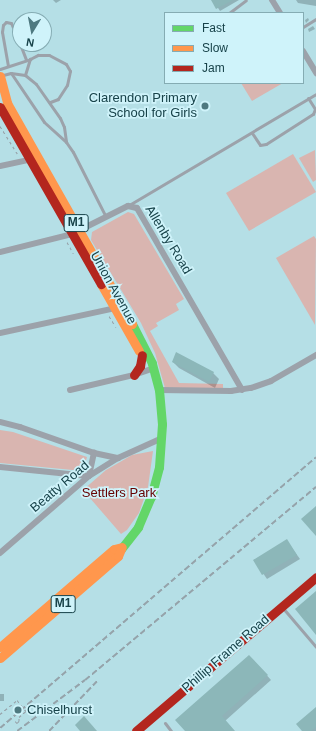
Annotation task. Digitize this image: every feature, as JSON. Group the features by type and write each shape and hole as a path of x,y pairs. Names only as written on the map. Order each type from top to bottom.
{"main road":[{"name":"Union Avenue","path":"0,79 7,103 30,160"},
{"name":"Union Avenue","path":"0,107 142,356 153,371"},
{"name":"Union Avenue","path":"0,658 113,562 122,547 138,527 151,497 159,467 162,438 158,390 153,371 115,308"},
{"path":"134,375 140,366 142,356"},
{"name":"Union Avenue","path":"0,647 114,549 122,547"},
{"name":"Phillip Frame Road","path":"136,731 316,577"}],"street":[{"path":"272,0 279,12"},
{"path":"304,53 316,73"},
{"path":"0,166 30,160"},
{"name":"Allenby Road","path":"0,252 72,234 128,206 137,208 242,390"},
{"path":"0,334 115,308"},
{"path":"158,390 242,390 271,381 316,355"},
{"path":"70,390 153,371"},
{"path":"0,422 20,427 94,453 118,458"},
{"name":"Beatty Road","path":"0,553 89,476 118,458 162,438"},
{"path":"0,466 89,476 94,453"}],"lane":[{"path":"230,12 246,0"},
{"path":"304,26 316,20"},
{"path":"8,66 2,32 3,25 6,22 11,23 12,25"},
{"path":"24,52 28,60 25,75"},
{"path":"0,69 28,60 38,55 49,55 66,64 70,71 63,93 58,99 50,102"},
{"path":"11,73 44,122 66,142 73,152 106,217"},
{"path":"0,79 11,73 25,75 36,84 50,102 64,127 66,142"},
{"path":"128,206 252,133 253,130 316,94"},
{"path":"252,133 260,145 266,144 313,114 315,109 308,98"},
{"path":"281,607 316,647"},
{"path":"165,723 172,731"}],"path":[{"path":"0,126 30,160"},
{"path":"72,234 76,256"},
{"path":"115,308 118,331"},
{"path":"0,714 17,700 26,711 19,717 20,721 17,723 15,721"}],"green space":[{"path":"242,84 281,84 252,101"},
{"path":"315,150 316,180 313,182 299,158"},
{"path":"293,154 316,192 249,231 226,193"},
{"path":"128,212 134,214 184,299 176,304 179,310 156,323 158,326 150,331 179,383 223,384 223,388 165,388 155,353 141,323 91,240 92,232"},
{"path":"314,236 316,239 315,325 276,258"},
{"name":"Settlers Park","path":"0,430 13,432 87,457 83,471 0,463"},
{"name":"Settlers Park","path":"153,451 148,487 139,513 127,530 121,534 83,490 106,470 132,455"}],"building":[{"path":"211,0 233,0 216,9"},
{"path":"176,352 214,372 209,382 172,362"},
{"path":"316,506 316,536 301,519"},
{"path":"287,539 297,555 262,575 253,560"},
{"path":"316,591 316,635 295,609"},
{"path":"249,655 268,675 222,716 235,731 185,731 175,720"},
{"path":"316,707 316,727 311,731 302,731 296,724"},
{"path":"84,716 97,731 80,731 75,725"}],"railway":[{"path":"0,728 316,457"},
{"path":"17,731 85,680 316,487"},
{"path":"49,731 98,680"}],"traffic: fast":[{"path":"121,549 138,527 151,497 159,467 162,424 159,390 152,363 132,324"}],"traffic: slow":[{"path":"0,76 7,103 132,324"},
{"path":"101,284 139,351"},
{"path":"0,647 114,549 122,547"},
{"path":"0,658 118,556 121,549"}],"traffic: jam":[{"path":"0,107 101,284"},
{"path":"134,375 140,366 142,355"},
{"path":"136,731 316,577"}],"place":[{"name":"Clarendon Primary School for Girls","path":"205,106"},
{"name":"Chiselhurst","path":"18,710"}]}
